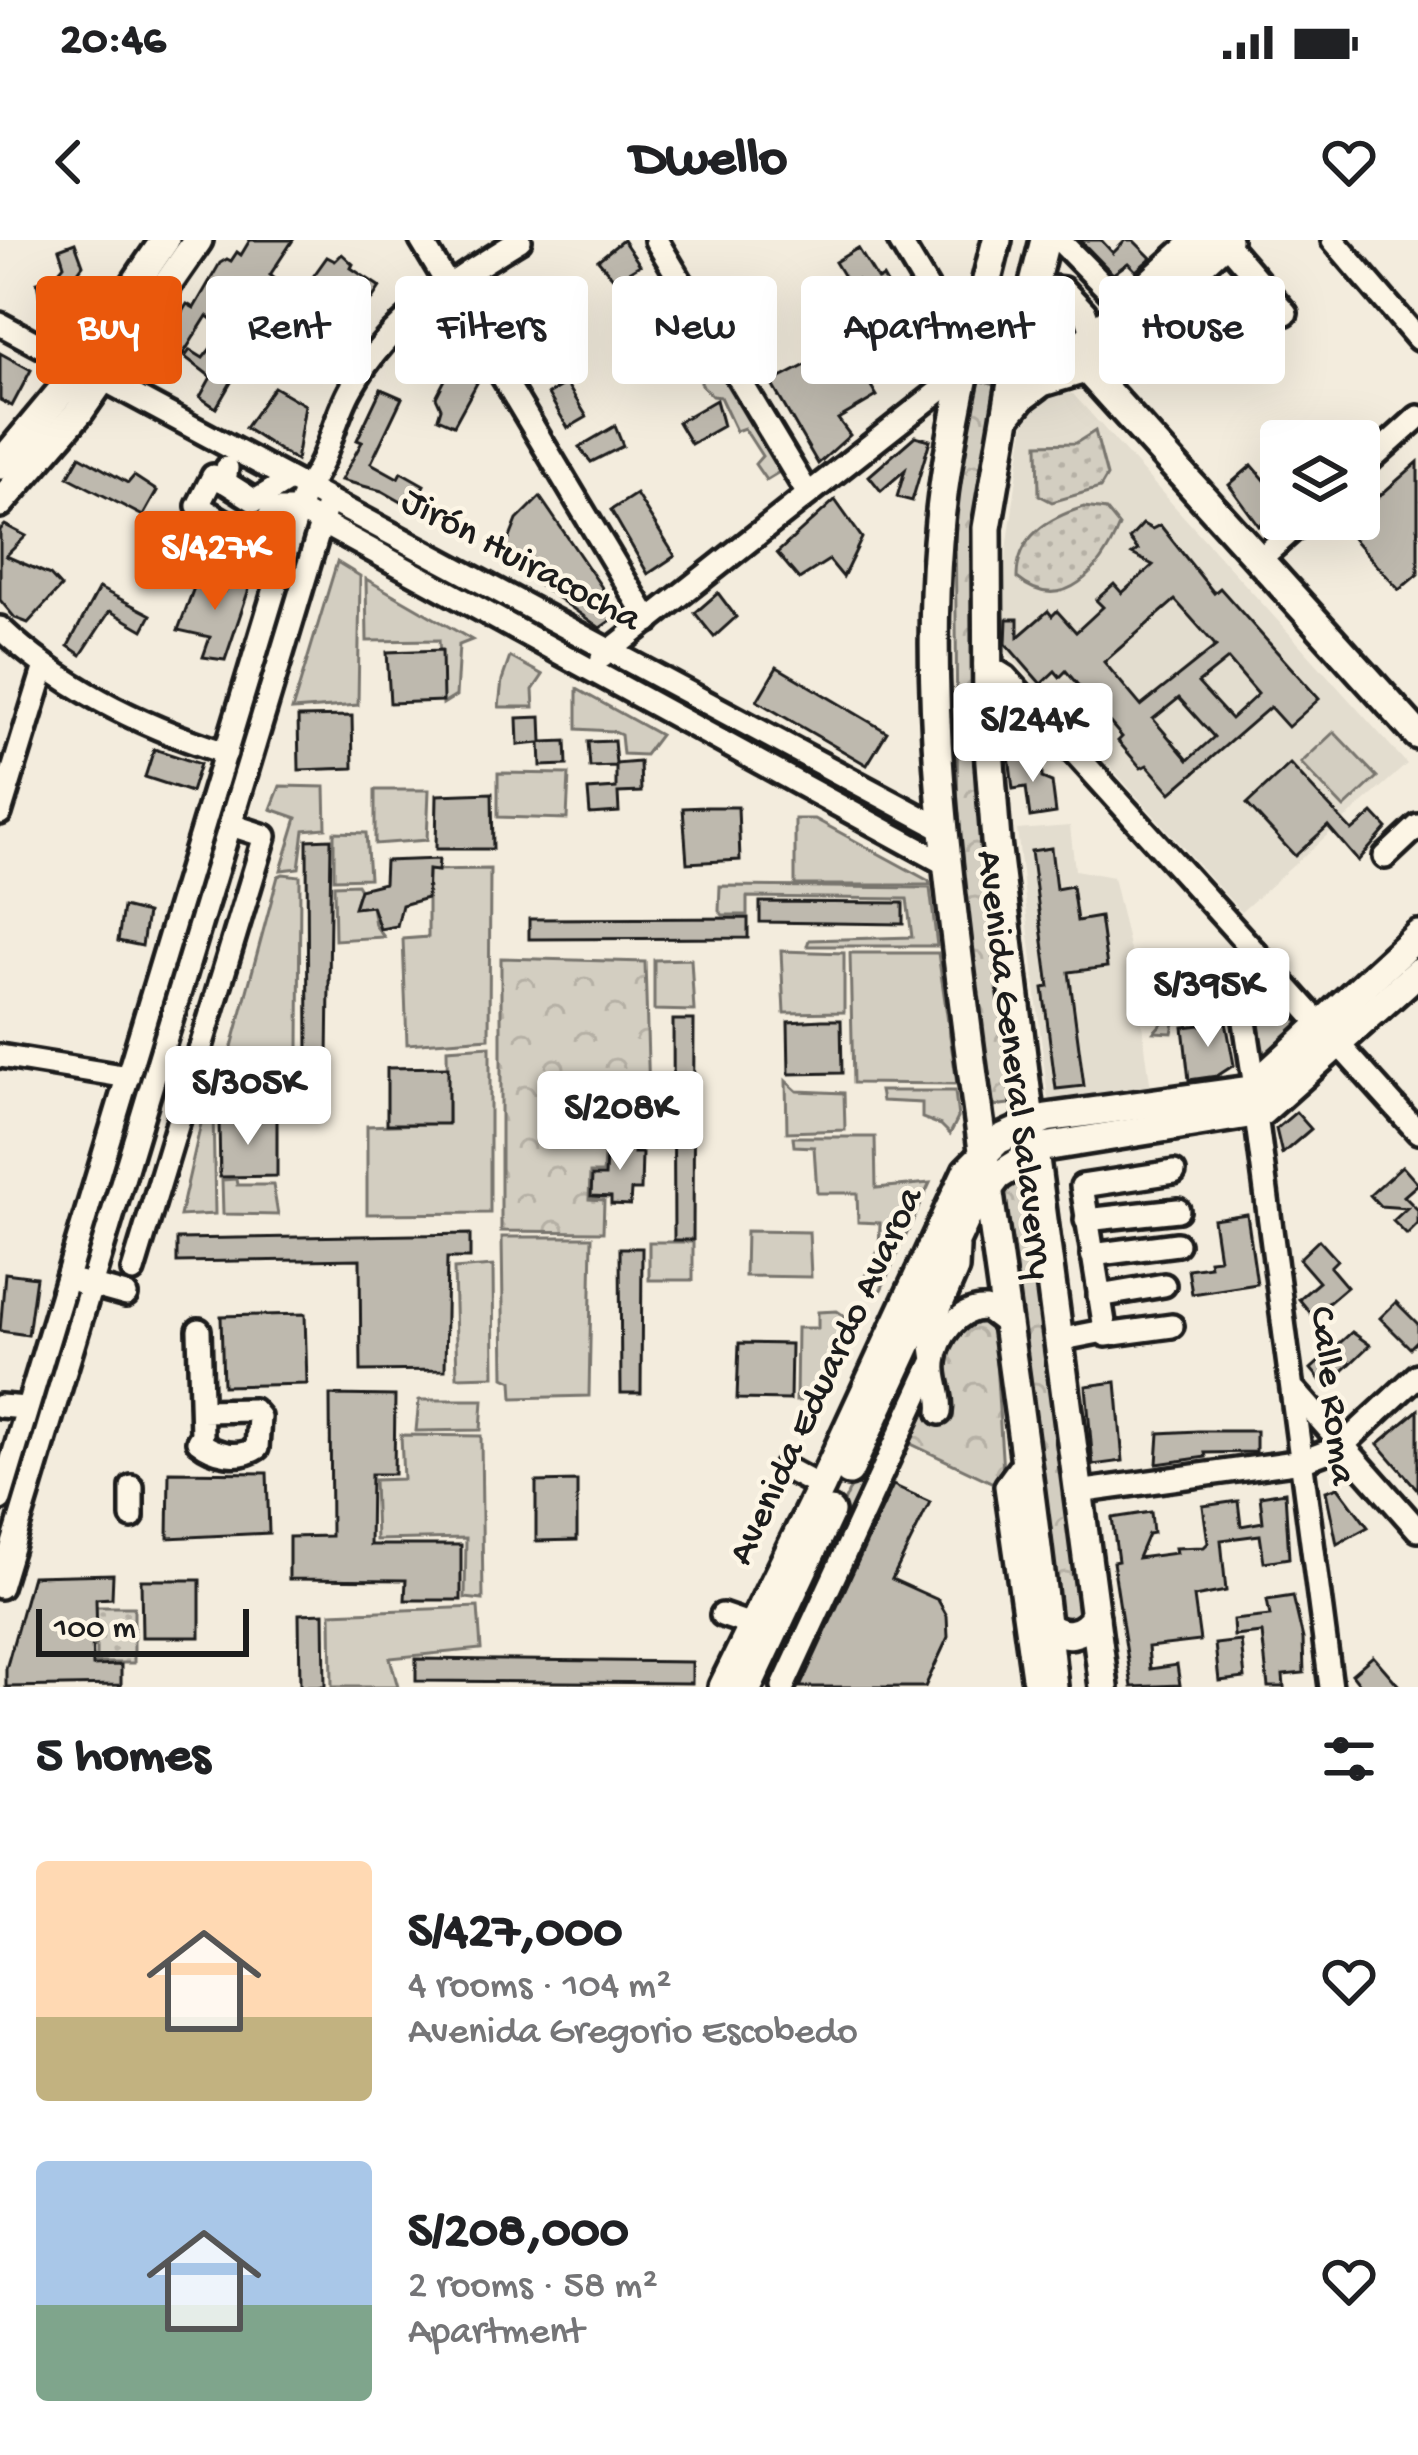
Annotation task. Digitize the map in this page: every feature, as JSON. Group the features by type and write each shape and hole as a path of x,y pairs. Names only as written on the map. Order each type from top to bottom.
{"main road":[{"path":"145,276 165,240"},
{"path":"169,276 198,240"},
{"name":"Avenida General Salaverry","path":"988,276 997,240"},
{"name":"Avenida General Salaverry","path":"1036,276 1045,240"},
{"path":"1075,318 1089,294 1217,241"},
{"path":"1075,339 1217,241"},
{"path":"1075,375 1415,726"},
{"path":"0,465 79,384"},
{"path":"0,502 51,446 84,384"},
{"name":"Avenida General Salaverry","path":"964,384 942,496 938,548 935,630 943,830 1045,1625 1048,1680"},
{"name":"Avenida General Salaverry","path":"1032,384 1006,418 987,528 985,664 996,841 1104,1687"},
{"path":"1006,418 1035,384"},
{"path":"1330,1035 1418,935"},
{"path":"1034,1152 1255,1101 1330,1035 1418,972"},
{"path":"1030,1123 1226,1096 1255,1101"},
{"name":"Avenida Eduardo Avaroa","path":"748,1687 967,1171 984,1151 1030,1123"},
{"name":"Avenida Eduardo Avaroa","path":"723,1687 821,1487 958,1234 988,1186 1034,1152"},
{"path":"1045,1625 1055,1632 1073,1634 1095,1617"},
{"path":"1048,1680 1055,1654 1069,1642 1086,1642 1100,1652"}],"street":[{"path":"421,240 443,276"},
{"path":"461,276 520,240"},
{"path":"656,240 808,494"},
{"path":"898,240 920,276"},
{"path":"1059,240 1089,294"},
{"path":"1333,240 1418,339"},
{"path":"1217,241 1286,313"},
{"path":"1075,292 1089,294"},
{"path":"1075,318 1089,294"},
{"name":"Jirón Huiracocha","path":"0,324 36,344"},
{"path":"263,522 318,473 339,412 368,361 395,330"},
{"name":"Jirón Huiracocha","path":"110,384 231,450 297,493 328,501 427,552 943,830"},
{"path":"508,384 649,621"},
{"path":"587,668 808,494 928,384"},
{"path":"1380,451 1418,417"},
{"path":"225,482 231,450"},
{"path":"263,522 198,506 213,476 225,482 263,522 281,566"},
{"name":"Jirón Huiracocha","path":"297,493 320,524 946,864"},
{"path":"0,1587 128,1077 281,566 297,493"},
{"path":"0,1498 27,1408 155,1067 328,501"},
{"path":"1258,560 1280,540"},
{"path":"416,576 427,552"},
{"path":"0,628 46,666 132,717 226,753"},
{"path":"985,664 1006,677 1418,1132"},
{"path":"0,813 46,666"},
{"path":"847,809 859,788"},
{"path":"133,1271 265,836 231,825"},
{"path":"1385,857 1418,826"},
{"path":"176,917 179,926 197,937"},
{"path":"170,941 197,937"},
{"path":"1154,976 1238,969 1256,953"},
{"name":"Calle Roma","path":"1238,969 1331,1687"},
{"path":"0,1056 128,1077"},
{"path":"155,1067 193,1076"},
{"path":"1172,1326 1107,1336 1084,1183 1174,1172"},
{"path":"1086,1220 1178,1210"},
{"path":"940,1413 930,1332 957,1269 958,1234"},
{"path":"1092,1256 1177,1244"},
{"path":"78,1282 126,1295"},
{"path":"1099,1296 1164,1286"},
{"path":"783,1687 954,1320 963,1312 986,1309 1006,1324"},
{"path":"199,1330 202,1411"},
{"path":"1058,1340 1104,1331"},
{"path":"1078,1492 1302,1461 1342,1446 1418,1376"},
{"path":"1295,1391 1418,1530"},
{"path":"0,1406 27,1408"},
{"path":"1024,1461 1006,1486 1033,1677 1048,1680"},
{"path":"785,1468 821,1487"},
{"path":"132,1487 132,1517"},
{"path":"722,1616 754,1626"}],"shaded area":[{"path":"1051,392 1073,394 1407,764 1241,912 1001,646 1007,550 1025,419 1034,401"},
{"path":"1070,826 1075,870 1113,877 1135,972 1151,1090 1052,1102 1017,830"}],"green space":[{"path":"738,384 786,468 766,480 755,464 762,456 744,428 736,431 720,397 703,387"},
{"path":"972,384 998,386 983,518 1017,1103 993,1106 958,844 955,508"},
{"path":"1095,431 1107,476 1100,488 1052,502 1039,495 1038,444 1076,443"},
{"path":"1084,507 1106,510 1119,526 1092,571 1065,590 1050,592 1017,578 1022,551 1037,531"},
{"path":"337,562 360,576 358,705 292,710"},
{"path":"366,579 472,640 459,645 456,696 443,704 439,640 367,641"},
{"path":"510,657 543,675 533,690 534,707 499,707"},
{"path":"615,660 846,787 839,797 610,672"},
{"path":"577,689 660,735 645,755 623,754 621,735 577,729"},
{"path":"1334,732 1377,777 1344,808 1301,763"},
{"path":"498,773 569,774 567,819 498,817"},
{"path":"280,786 325,787 326,828 304,830 299,868 281,870 297,818 271,809"},
{"path":"375,790 429,790 427,840 375,844"},
{"path":"795,819 815,819 930,885 795,885"},
{"path":"334,832 366,833 369,878 334,879"},
{"path":"490,869 489,1038 407,1044 403,939 428,937 428,870"},
{"path":"278,876 300,876 299,1050 230,1054"},
{"path":"357,884 360,889 354,907 372,906 375,925 384,937 335,940 334,885"},
{"path":"720,886 930,888 937,946 807,946 809,940 912,937 907,899 747,897 747,915 723,915"},
{"path":"781,951 844,953 844,1012 784,1013"},
{"path":"850,953 938,953 957,1084 853,1083"},
{"path":"501,958 645,962 650,1130 616,1133 615,1146 604,1153 603,1173 590,1173 589,1199 604,1200 603,1232 501,1231"},
{"path":"691,959 694,1011 654,1010 654,960"},
{"path":"1250,968 1304,1028 1263,1064 1256,1057 1244,973"},
{"path":"1220,989 1223,1012 1174,1023 1172,1033 1154,1032 1162,1023 1152,1014 1149,1001"},
{"path":"490,1046 490,1213 367,1214 367,1126 448,1123 447,1049"},
{"path":"786,1081 797,1091 844,1093 845,1130 787,1132"},
{"path":"880,1091 955,1091 958,1118 950,1134 922,1118 922,1103 882,1101"},
{"path":"213,1112 215,1214 180,1216 203,1115"},
{"path":"793,1137 875,1137 876,1188 930,1183 880,1292 861,1284 879,1249 880,1223 858,1222 857,1193 817,1193 814,1147 794,1146"},
{"path":"1028,1171 1091,1607 1079,1621 1062,1622 1058,1615 998,1196"},
{"path":"236,1179 237,1185 273,1185 278,1215 223,1214 222,1180"},
{"path":"746,1231 809,1232 811,1277 745,1276"},
{"path":"502,1237 592,1237 589,1396 513,1398 512,1381 504,1377"},
{"path":"649,1242 693,1242 693,1280 649,1280"},
{"path":"493,1266 494,1376 457,1377 454,1269"},
{"path":"944,1284 926,1331 913,1387 773,1682 763,1679"},
{"path":"837,1311 844,1325 811,1400 796,1401 797,1328 818,1328 818,1312"},
{"path":"973,1320 987,1322 994,1330 1004,1488 905,1441 946,1368 954,1340"},
{"path":"419,1400 483,1400 481,1430 416,1431"},
{"path":"401,1435 481,1436 483,1600 465,1598 466,1538 376,1540 374,1480 403,1479"},
{"path":"96,1607 134,1607 134,1663 96,1663"},
{"path":"478,1607 481,1649 390,1658 398,1687 332,1687 331,1613"}],"building":[{"path":"250,240 293,240 271,276 212,276 220,263 231,261 237,252 241,255"},
{"path":"623,240 640,265 612,276 598,260"},
{"path":"1080,240 1101,240 1113,253 1126,240 1133,240 1151,258 1136,271 1128,263 1113,274"},
{"path":"75,243 83,265 75,276 55,276 64,265 59,249"},
{"path":"858,248 876,276 844,276 835,262"},
{"path":"342,254 363,276 313,276 327,257 335,261"},
{"path":"206,287 206,318 182,356 182,312 187,304 194,308"},
{"path":"190,350 203,358 206,354 206,373 185,357"},
{"path":"0,353 31,370 12,406 0,400"},
{"path":"801,367 801,384 870,384 877,396 838,419 850,435 818,464 772,384"},
{"path":"207,384 230,384 216,408 200,397"},
{"path":"443,384 476,384 454,425 438,418 441,408 436,397"},
{"path":"567,384 587,417 568,428 548,394"},
{"path":"274,387 305,405 296,461 245,428"},
{"path":"381,389 402,398 371,463 424,485 412,508 382,491 341,480 362,442 357,440"},
{"path":"716,400 723,426 691,444 678,422"},
{"path":"615,426 623,446 591,462 579,447"},
{"path":"915,436 930,440 912,501 897,497 905,470 881,491 869,476"},
{"path":"80,456 128,483 134,476 157,491 143,516 68,477"},
{"path":"1418,462 1418,574 1399,590 1355,540 1380,540 1380,495"},
{"path":"1252,465 1260,474 1259,526 1229,485"},
{"path":"636,494 675,556 648,574 611,510"},
{"path":"540,497 620,614 600,628 502,558 517,520"},
{"path":"835,500 862,538 843,577 829,560 799,579 777,553"},
{"path":"1143,524 1152,529 1160,525 1214,593 1220,588 1319,699 1288,727 1270,707 1171,793 1147,765 1141,768 1118,741 1122,737 1066,671 1060,677 1055,671 1041,684 1006,644 1007,619 1018,619 1018,637 1048,611 1052,616 1057,611 1076,632 1103,607 1096,600 1114,584 1122,593 1153,565 1132,554 1138,550 1129,539","holes":["1175,600 1216,646 1141,706 1104,662","1228,659 1258,694 1231,719 1198,683","1179,698 1214,737 1188,760 1153,719"]},
{"path":"5,525 26,536 6,556 50,575 61,587 28,623 15,618 0,600 0,530"},
{"path":"201,569 225,591 237,572 251,583 225,660 203,657 210,637 178,630"},
{"path":"99,588 151,615 143,630 110,611 81,655 68,646"},
{"path":"718,593 736,617 714,637 695,613"},
{"path":"442,650 443,701 390,703 387,652"},
{"path":"777,667 887,732 867,765 757,701"},
{"path":"352,716 353,768 299,770 298,717"},
{"path":"541,717 542,742 566,741 567,765 541,766 540,743 518,745 517,718"},
{"path":"614,741 616,764 640,762 641,792 618,793 619,812 590,814 588,790 616,788 616,766 590,767 588,742"},
{"path":"154,749 200,764 191,792 145,777"},
{"path":"1032,753 1034,771 1042,771 1042,778 1052,782 1056,813 1030,817 1026,787 1013,789 1009,756"},
{"path":"1290,764 1352,831 1373,813 1387,828 1358,861 1328,826 1295,856 1247,804"},
{"path":"492,793 493,849 436,849 437,795"},
{"path":"738,807 740,860 687,863 683,808"},
{"path":"331,839 328,1059 308,1059 307,840"},
{"path":"1051,848 1056,889 1072,886 1077,921 1100,917 1107,967 1069,972 1084,1086 1056,1089 1043,988 1049,987 1031,851"},
{"path":"439,859 438,871 428,870 427,898 402,905 397,926 380,929 372,906 354,908 360,889 384,883 385,861"},
{"path":"760,902 903,903 903,924 760,922"},
{"path":"123,907 147,913 142,946 118,941"},
{"path":"748,918 748,938 529,939 529,919"},
{"path":"673,1020 694,1020 693,1240 674,1240"},
{"path":"841,1020 842,1073 789,1074 788,1022"},
{"path":"1226,1022 1234,1065 1217,1076 1189,1080 1183,1027"},
{"path":"448,1067 448,1124 387,1124 387,1068"},
{"path":"1296,1112 1311,1129 1282,1154 1276,1129"},
{"path":"277,1119 277,1176 220,1177 219,1120"},
{"path":"618,1136 635,1136 634,1153 642,1153 641,1190 631,1190 630,1205 591,1196 592,1176 605,1176 606,1155 618,1148"},
{"path":"1402,1166 1418,1184 1404,1196 1418,1210 1418,1224 1407,1235 1393,1221 1407,1208 1380,1206 1370,1195"},
{"path":"1247,1214 1257,1284 1192,1294 1188,1269 1210,1266 1209,1260 1219,1259 1213,1219"},
{"path":"470,1234 470,1258 447,1258 445,1370 361,1371 360,1259 177,1262 177,1239"},
{"path":"1319,1240 1337,1260 1330,1267 1347,1287 1313,1316 1299,1299 1319,1282 1299,1259"},
{"path":"620,1248 642,1248 641,1393 621,1393"},
{"path":"5,1273 36,1277 28,1335 0,1331"},
{"path":"1396,1302 1418,1324 1418,1340 1410,1348 1380,1318"},
{"path":"305,1314 307,1384 223,1386 221,1316"},
{"path":"1352,1332 1370,1345 1326,1387 1311,1369"},
{"path":"739,1343 791,1344 790,1400 737,1399"},
{"path":"1116,1382 1123,1461 1093,1465 1086,1386"},
{"path":"330,1395 395,1396 394,1474 371,1474 370,1545 461,1545 461,1600 405,1600 406,1580 289,1579 289,1537 331,1536"},
{"path":"1418,1410 1418,1490 1378,1444"},
{"path":"1256,1431 1256,1452 1205,1453 1206,1457 1157,1464 1159,1433"},
{"path":"169,1472 267,1473 269,1533 168,1538"},
{"path":"577,1481 577,1540 536,1541 536,1482"},
{"path":"893,1485 930,1502 892,1579 938,1600 947,1616 948,1637 925,1687 800,1687"},
{"path":"1338,1487 1368,1527 1337,1544 1326,1491"},
{"path":"1285,1492 1289,1558 1264,1562 1260,1535 1221,1540 1226,1591 1194,1597 1200,1641 1148,1647 1150,1669 1177,1665 1180,1685 1132,1687 1113,1562 1118,1561 1112,1518 1151,1512 1153,1533 1148,1534 1138,1558 1176,1553 1175,1548 1208,1543 1203,1506 1238,1501 1241,1526 1263,1522 1260,1496"},
{"path":"113,1574 112,1598 96,1599 93,1666 121,1665 121,1685 6,1687 6,1669 32,1576"},
{"path":"141,1580 200,1580 200,1637 142,1637"},
{"path":"1293,1596 1303,1639 1304,1673 1283,1675 1284,1687 1268,1687 1262,1633 1234,1636 1233,1620 1270,1616 1267,1600"},
{"path":"324,1613 325,1687 300,1687 299,1614"},
{"path":"1241,1641 1245,1678 1219,1681 1215,1644"},
{"path":"1373,1656 1400,1687 1362,1687 1352,1674"},
{"path":"416,1659 692,1662 692,1683 416,1681"}]}
